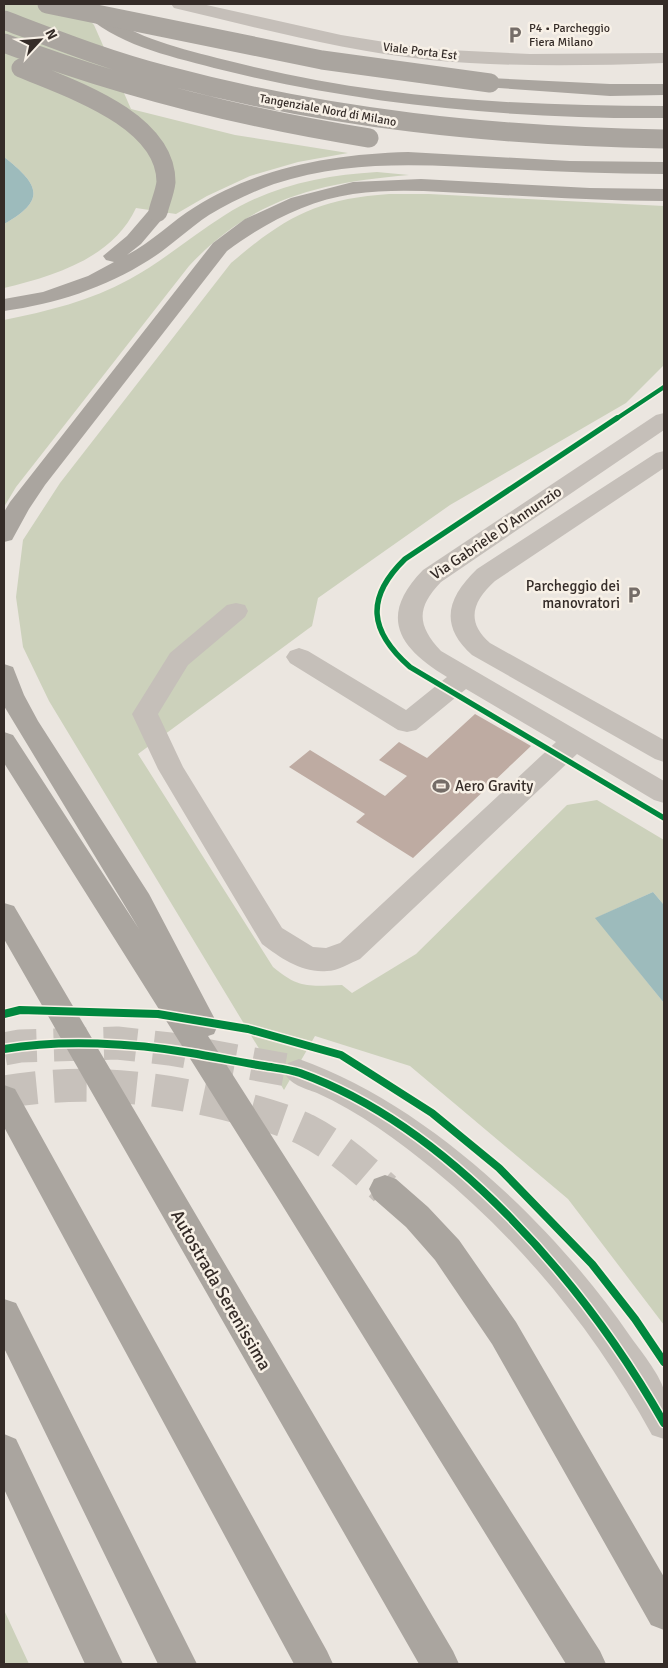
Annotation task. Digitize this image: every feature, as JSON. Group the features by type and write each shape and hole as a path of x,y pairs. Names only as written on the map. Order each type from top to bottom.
{"highway":[{"path":"47,4 339,64 490,83 571,88 664,90"},
{"path":"84,4 102,20 168,49 252,71 315,84 390,96 473,105 597,112 664,112"},
{"name":"Tangenziale Nord di Milano","path":"4,20 97,56 151,72 236,94 332,112 394,122 504,134 664,139"},
{"name":"Tangenziale Nord di Milano","path":"4,43 123,86 222,111 323,131 390,141 489,151 549,155 664,156"},
{"path":"4,60 93,101 138,127 161,155 165,168 166,185 164,199 158,212 134,240 104,262 61,284 4,304"},
{"path":"4,304 47,298 72,291 133,260 202,211 246,188 288,174 341,162 408,158 570,167 664,168"},
{"path":"4,534 18,507 37,480 220,248 252,223 298,202 353,188 421,185 590,194 664,195"},
{"path":"4,673 11,694 27,726 139,902 290,1190"},
{"path":"4,742 290,1190 587,1664"},
{"name":"Autostrada Serenissima","path":"4,914 440,1664"},
{"path":"4,1098 314,1664"},
{"path":"385,1189 417,1217 447,1250 504,1332 664,1612"},
{"path":"4,1314 178,1664"},
{"path":"4,1451 104,1664"}],"street":[{"name":"Viale Porta Est","path":"180,4 289,29 396,50 516,58 664,58"},
{"path":"243,4 392,35 443,41 512,44 664,44"},
{"name":"Via Gabriele D'Annunzio","path":"664,420 492,535 421,586 410,606 409,621 413,634 432,657 664,793"},
{"path":"664,458 474,585 463,606 462,618 464,631 471,642 664,752"},
{"path":"236,611 179,659 145,714 171,769 272,936 305,957 328,960 350,951 574,741"},
{"path":"299,657 407,723 464,677"},
{"path":"299,1072 353,1096 390,1120 436,1152 492,1202 553,1264 604,1327 648,1392 664,1423"}],"green space":[{"path":"4,4 75,4 94,25 131,109 235,135 348,153 298,162 250,176 207,196 176,214 136,208 126,225 113,240 97,252 62,271 4,288 4,224 28,207 33,191 24,175 4,157"},
{"path":"377,172 409,175 345,183 316,189 289,198 263,209 238,224 213,243 189,266 16,487 4,507 4,320 68,304 115,287 154,264 225,215 260,196 317,179"},
{"path":"389,194 429,194 664,206 664,365 626,403 450,505 318,598 312,626 138,754 273,967 298,983 313,986 342,985 352,993 416,954 567,805 597,800 664,840 664,905 653,892 596,918 664,1003 664,1325 568,1199 410,1066 315,1036 284,1090 49,701 23,647 16,597 23,540 60,483 231,263 268,234 303,213 342,200"},
{"path":"4,1610 29,1664 4,1664"}],"water":[{"path":"4,157 24,175 33,191 28,207 4,224"},
{"path":"653,892 664,905 664,1003 595,918"}],"building":[{"path":"475,714 531,746 413,858 356,822 365,814 289,767 310,750 385,796 407,776 379,760 399,742 427,758"}],"tunnel":[{"path":"4,1049 20,1046 117,1043 170,1049 299,1072"},
{"path":"4,1092 60,1086 115,1086 171,1093 226,1104 277,1118 306,1130 327,1142 385,1189"}],"cycle path":[{"path":"664,387 405,559 391,572 382,586 377,600 376,614 379,628 386,642 396,655 410,667 664,818"},
{"path":"4,1014 20,1010 158,1014 248,1029 341,1055 432,1113 499,1168 592,1264 635,1319 664,1362"},
{"path":"4,1049 97,1044 159,1048 300,1073 352,1096 406,1129 459,1170 509,1218 557,1269 599,1321 636,1373 664,1423"}],"place":[{"name":"P4 • Parcheggio Fiera Milano","path":"515,35"},
{"name":"Parcheggio dei manovratori","path":"634,595"},
{"name":"Aero Gravity","path":"441,786"}]}
